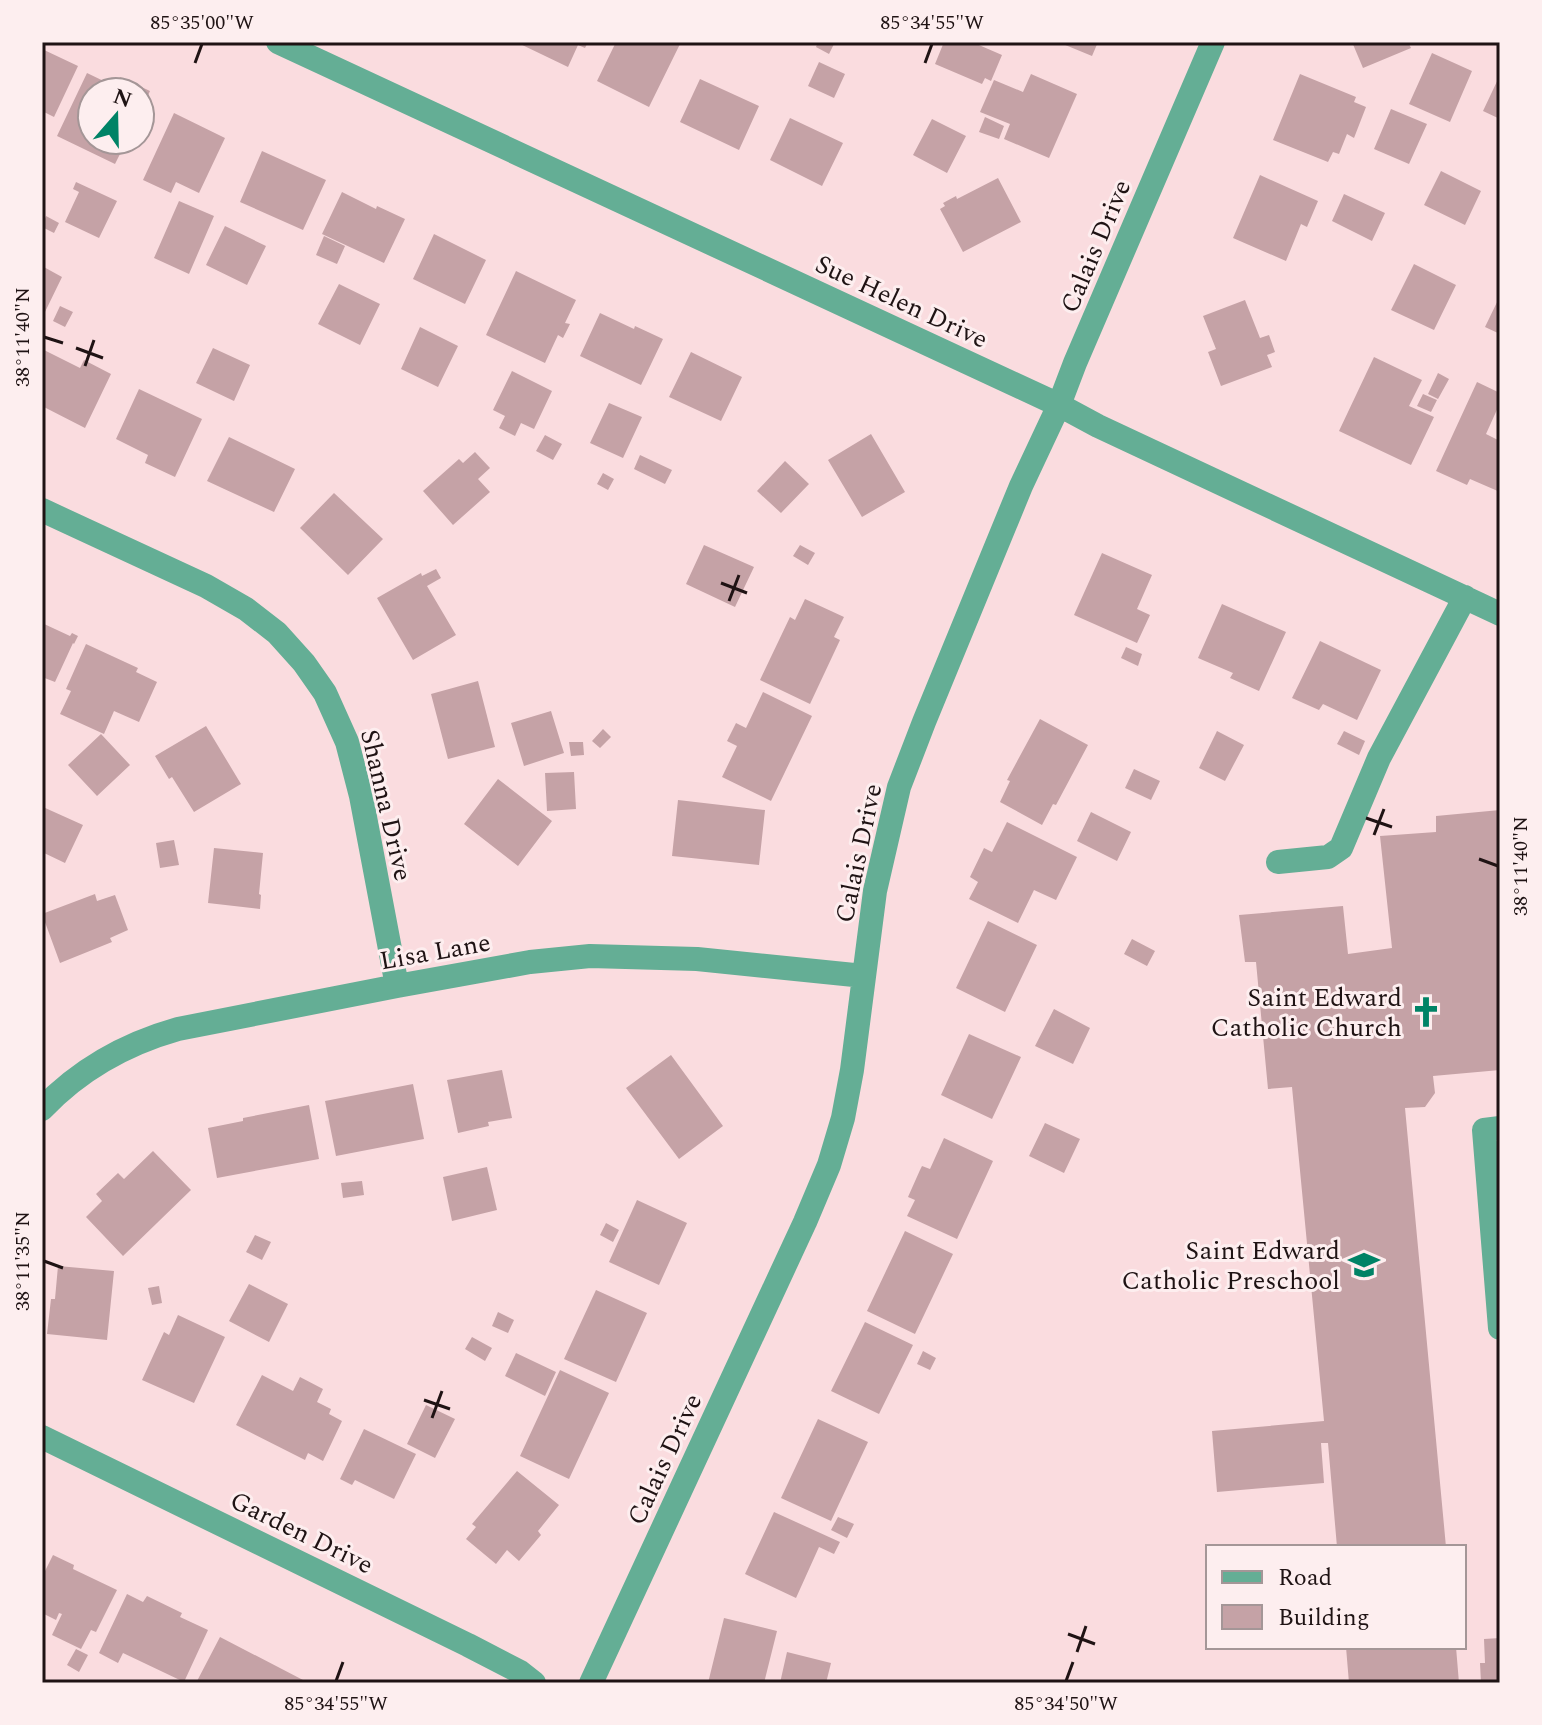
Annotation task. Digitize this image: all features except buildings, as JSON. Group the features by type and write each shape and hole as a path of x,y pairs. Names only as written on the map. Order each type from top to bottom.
{"street":[{"name":"Sue Helen Drive","path":"278,42 1500,614"},
{"name":"Calais Drive","path":"591,1683 829,1165 843,1118 852,1070 875,891 899,787 1021,486 1059,405 1213,42"},
{"name":"Shanna Drive","path":"42,510 206,586 246,609 277,633 304,663 325,693 347,742 361,796 397,986"},
{"path":"1278,862 1328,857 1341,848 1379,758 1465,597"},
{"name":"Lisa Lane","path":"42,1109 88,1068 152,1036 530,962 590,956 697,959 864,976"},
{"path":"1500,1128 1484,1130 1500,1328"},
{"name":"Garden Drive","path":"42,1437 468,1645 520,1672 534,1683"}],"place":[{"name":"Saint Edward Catholic Church","path":"1426,1012"},
{"name":"Saint Edward Catholic Preschool","path":"1364,1265"}]}
